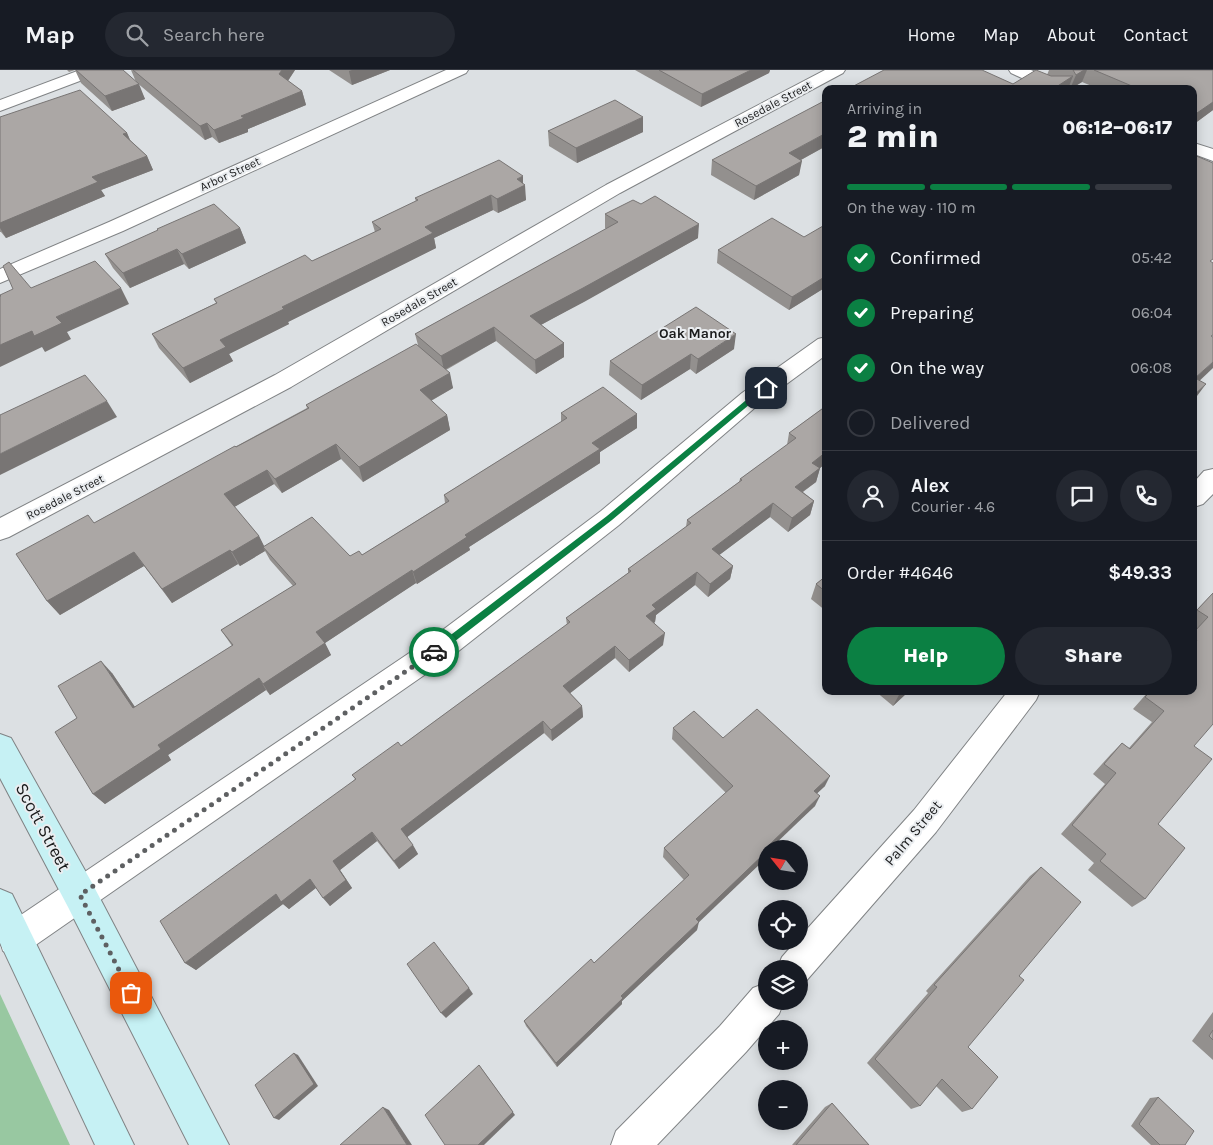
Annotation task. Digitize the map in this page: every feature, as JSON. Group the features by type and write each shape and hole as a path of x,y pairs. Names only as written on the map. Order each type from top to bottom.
{"main road":[{"name":"Scott Street","path":"0,748 80,895 210,1145"},
{"path":"0,906 115,1145"}],"street":[{"path":"0,106 95,70"},
{"name":"Arbor Street","path":"0,277 78,245 342,122 460,70"},
{"name":"Rosedale Street","path":"0,530 189,432 291,376 613,189 837,70"},
{"path":"1017,70 1051,85"},
{"path":"1197,149 1213,156"},
{"path":"15,939 446,644 610,518 750,399 822,347"},
{"path":"1197,494 1213,478"},
{"name":"Palm Street","path":"802,960 925,821 1023,695"},
{"path":"630,1145 733,1039 758,1010"}],"green space":[{"path":"0,994 70,1145 0,1145"}],"building":[{"path":"76,70 123,70 139,84 105,96"},
{"path":"133,70 282,70 279,74 302,91 241,116 244,118 214,130 207,123 200,126"},
{"path":"659,70 751,70 702,94"},
{"path":"884,70 982,70 1013,84 1036,70 1051,76 1073,76 1059,85 856,85"},
{"path":"1073,70 1084,70 1076,75"},
{"path":"1094,70 1213,70 1213,102 1197,113 1197,85 1130,85"},
{"path":"80,90 127,133 123,134 147,156 92,177 98,182 0,223 0,117"},
{"path":"615,100 643,117 576,148 548,131"},
{"path":"822,102 822,135 789,153 802,161 756,186 712,160"},
{"path":"1197,156 1213,163 1213,259 1210,261 1213,263 1213,335 1211,336 1213,337 1213,362 1197,376"},
{"path":"499,160 523,176 517,179 525,185 497,199 491,195 425,227 433,233 282,307 284,309 220,340 226,347 183,368 152,334 217,303 214,299 305,255 312,261 381,229 372,222 418,200 415,198"},
{"path":"655,196 699,224 530,316 564,343 535,360 494,327 441,356 415,334 618,222 605,214 633,200 641,204"},
{"path":"214,204 240,228 182,254 177,249 123,273 105,254 157,229"},
{"path":"772,218 804,237 822,227 822,278 792,297 718,250"},
{"path":"95,261 121,288 56,317 62,323 34,336 32,331 0,345 0,295 13,289 3,266 9,262 31,288"},
{"path":"696,307 736,334 698,359 691,354 642,385 610,361"},
{"path":"416,344 450,373 420,390 447,415 359,467 336,444 275,479 267,470 224,494 259,536 232,552 230,550 162,589 134,552 47,601 16,554 88,515 94,523 309,408 306,405"},
{"path":"85,375 107,401 0,454 0,415"},
{"path":"1197,379 1206,384 1197,392"},
{"path":"603,387 637,414 592,443 600,449 465,535 467,537 413,572 412,570 316,632 325,643 263,684 259,678 158,745 161,749 93,794 55,732 77,718 58,686 101,661 133,708 233,645 221,630 296,584 263,547 312,517 350,556 359,551 362,555 449,501 444,495 567,418 561,413"},
{"path":"822,409 822,455 812,463 820,468 795,487 814,501 792,518 773,503 712,549 733,566 710,584 697,572 652,605 656,609 646,616 665,633 629,660 615,646 563,686 582,706 551,730 543,721 401,829 413,845 394,861 372,832 333,861 346,880 323,898 310,879 281,902 276,894 185,963 160,921 356,779 352,775 398,742 401,746 570,622 566,618 631,571 628,569 691,523 687,520 796,438 789,433"},
{"path":"822,579 822,589 816,584"},
{"path":"1213,593 1213,724 1194,746 1212,759 1158,824 1185,848 1145,899 1100,861 1106,854 1072,825 1116,773 1104,764 1122,743 1130,749 1164,711 1145,697 1147,695 1197,695 1197,629 1208,617 1197,610"},
{"path":"757,709 830,776 814,791 820,796 774,840 758,840 758,860 696,919 699,922 621,996 623,998 556,1063 524,1021 591,959 594,963 689,875 664,848 733,786 673,728 694,711 723,738"},
{"path":"1041,867 1081,902 1019,976 1024,980 968,1047 998,1077 972,1109 942,1079 920,1106 875,1059 937,987 934,985"},
{"path":"434,942 469,988 441,1013 407,964"},
{"path":"1213,1030 1213,1040 1209,1036"},
{"path":"294,1053 314,1084 274,1118 255,1085"},
{"path":"479,1065 513,1112 478,1145 445,1145 425,1115"},
{"path":"1158,1097 1194,1131 1185,1145 1160,1145 1139,1124"},
{"path":"832,1103 869,1145 796,1145"},
{"path":"383,1107 407,1145 340,1145"}],"way so far":[{"path":"131,993 80,895 434,652"}],"district":[{"name":"Oak Manor","path":"695,333"}],"route":[{"path":"434,652 610,518 750,399 766,388"}]}
